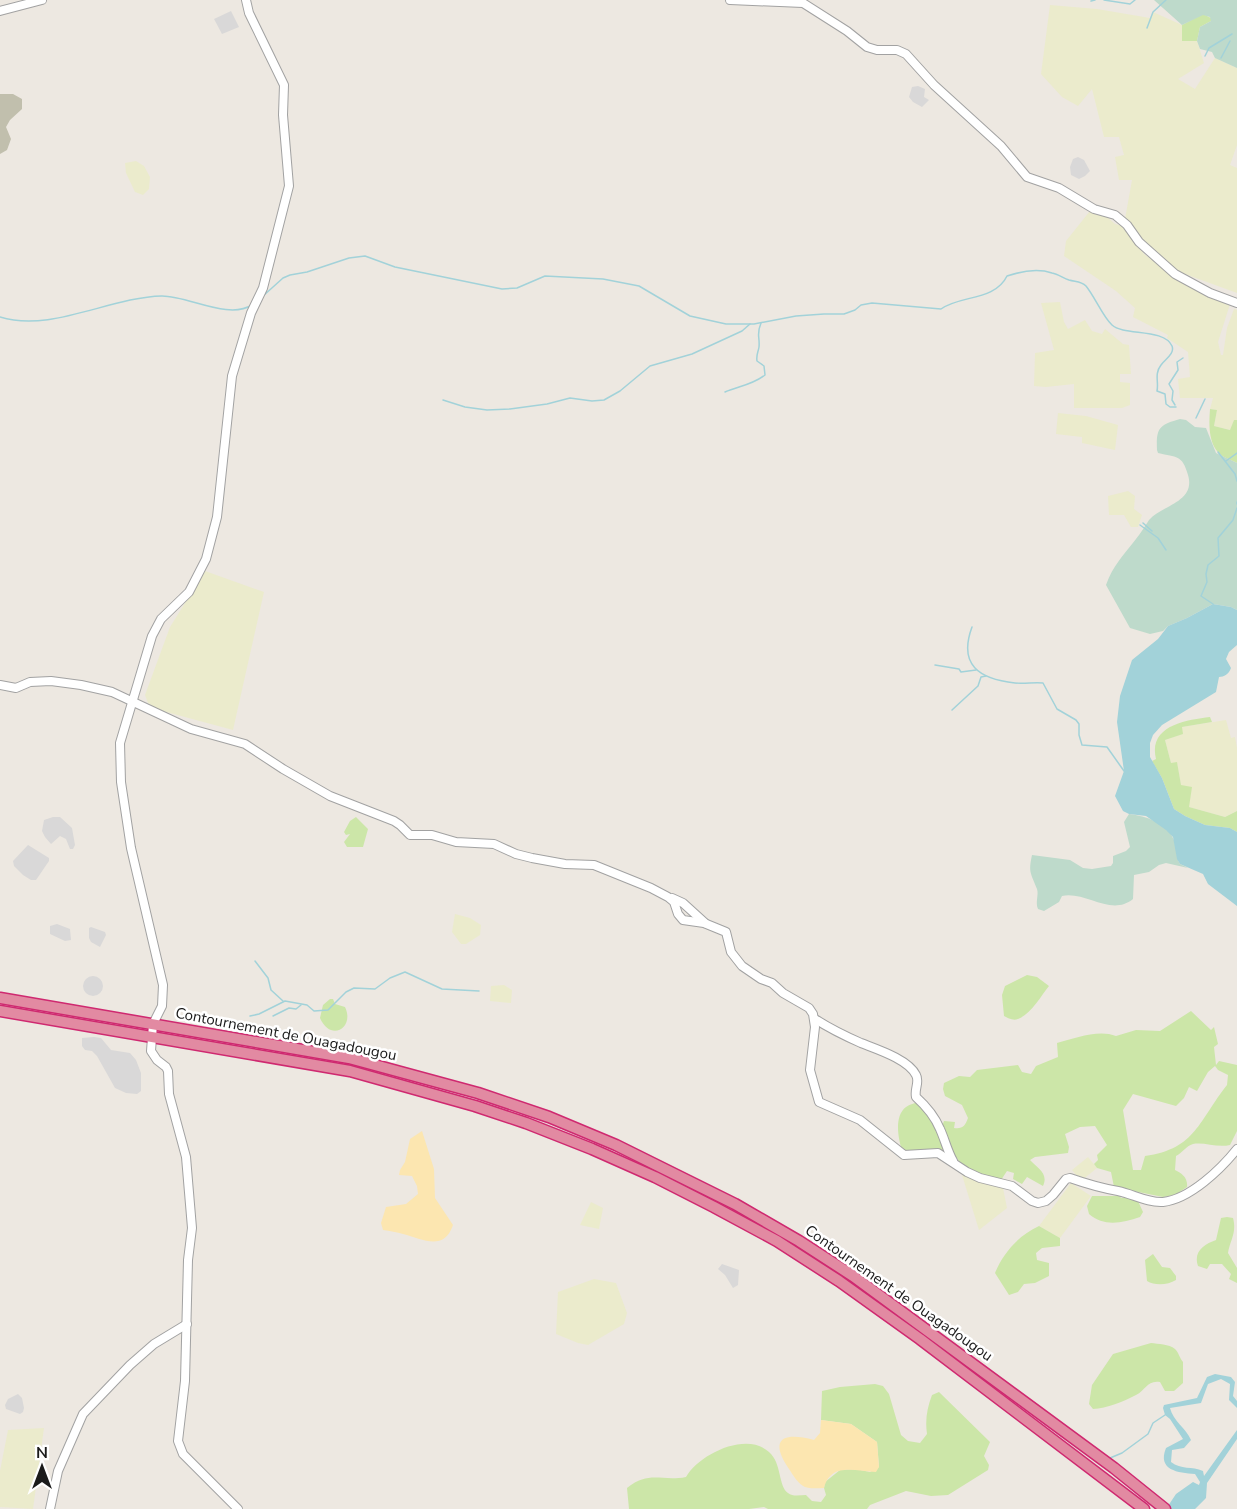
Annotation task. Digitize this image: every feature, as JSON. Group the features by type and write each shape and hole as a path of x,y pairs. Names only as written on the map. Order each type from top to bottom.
{"highway":[{"name":"Contournement de Ouagadougou","path":"0,998 349,1058 406,1072 549,1117 666,1168 783,1230 853,1276 1114,1468 1165,1509"},
{"name":"Contournement de Ouagadougou","path":"0,1011 350,1071 526,1123 592,1149 655,1177 777,1241 839,1281 920,1339 1144,1509"}],"street":[{"path":"0,11 42,0"},
{"path":"238,1509 183,1454 178,1441 185,1381 188,1260 192,1228 186,1156 169,1094 168,1071 151,1050 153,1024 162,1006 163,985 130,848 121,782 120,744 152,636 161,618 189,592 206,559 217,517 232,376 251,313 263,288 289,186 283,115 284,85 249,13 246,0"},
{"path":"730,0 803,3 867,47 877,50 897,50 906,54 934,85 1001,146 1027,177 1059,188 1094,209 1115,215 1127,225 1139,242 1175,274 1210,293 1237,303"},
{"path":"0,685 16,688 30,682 61,682 112,692 191,729 245,744 283,769 330,795 394,821 410,835 432,835 456,842 494,844 516,854 565,864 594,864 683,903 707,925"},
{"path":"668,897 674,903 680,918 726,932 730,952 742,966 809,1008 815,1019 858,1042 884,1052 914,1071 918,1081 916,1097 934,1117 954,1162"},
{"path":"815,1019 810,1070 819,1102 860,1119 904,1155 938,1153 980,1178 1012,1186 1038,1203 1046,1201 1066,1179 1070,1178 1106,1190 1164,1202 1178,1197 1202,1182 1218,1170 1237,1149"},
{"path":"50,1509 58,1471 83,1414 130,1365 154,1344 188,1324"}],"shaded area":[{"path":"231,11 239,27 222,34 214,19"},
{"path":"918,86 925,89 924,97 929,100 922,107 909,97 912,87"},
{"path":"0,94 13,94 22,99 22,109 6,127 11,139 7,150 0,154"},
{"path":"1078,157 1084,160 1090,171 1079,179 1071,175 1070,167 1073,159"},
{"path":"60,817 72,828 75,845 73,849 70,849 66,839 60,836 51,844 45,837 42,831 44,820"},
{"path":"28,845 49,858 36,880 23,875 14,866 13,861"},
{"path":"57,924 70,929 71,940 65,941 50,934 50,926"},
{"path":"91,927 105,932 106,935 100,947 91,942 89,938"},
{"path":"89,976 97,976 103,982 103,990 97,996 89,996 83,990 83,982"},
{"path":"82,1038 101,1038 111,1050 130,1053 136,1060 141,1073 141,1091 137,1094 126,1093 115,1088 97,1056 82,1046"},
{"path":"722,1264 739,1270 738,1285 733,1288 718,1269"},
{"path":"18,1394 22,1398 24,1408 20,1414 6,1409 5,1405 8,1399"}],"green space":[{"path":"1154,0 1237,0 1237,68 1215,58 1212,52 1200,49 1197,41 1200,27 1211,21 1210,17 1203,15 1182,25"},
{"path":"1050,5 1097,9 1150,18 1153,12 1182,25 1182,40 1197,41 1204,63 1178,79 1195,89 1215,58 1237,68 1237,145 1230,165 1237,168 1237,293 1174,270 1142,241 1125,219 1132,180 1119,180 1115,157 1124,155 1119,137 1104,137 1092,89 1078,106 1062,97 1041,74"},
{"path":"1203,14 1211,18 1211,21 1200,27 1197,41 1182,41 1182,25"},
{"path":"136,161 144,166 150,177 149,189 143,195 135,192 126,173 125,163"},
{"path":"1090,211 1105,215 1115,224 1123,226 1144,254 1174,276 1230,304 1218,342 1221,355 1223,355 1227,328 1234,309 1237,310 1237,420 1234,420 1231,430 1214,426 1217,410 1210,409 1213,398 1180,398 1178,379 1190,377 1188,352 1167,338 1168,335 1133,317 1135,308 1116,291 1064,256 1066,241"},
{"path":"1060,302 1064,322 1068,329 1085,320 1092,331 1102,334 1105,329 1123,344 1129,345 1131,374 1120,374 1120,382 1130,383 1130,405 1122,408 1074,408 1074,384 1034,386 1035,353 1054,350 1041,303"},
{"path":"1210,409 1217,410 1214,426 1230,430 1234,420 1237,420 1237,463 1222,455 1213,445 1209,421"},
{"path":"1058,413 1086,416 1118,425 1115,450 1082,443 1082,437 1056,434"},
{"path":"1180,419 1186,420 1195,427 1206,428 1216,453 1237,463 1237,610 1213,604 1168,626 1163,631 1150,634 1130,628 1106,585 1115,566 1149,520 1183,497 1187,491 1188,475 1181,460 1158,453 1157,450 1160,428"},
{"path":"1128,491 1135,496 1134,509 1142,515 1138,527 1131,527 1124,515 1109,515 1108,496"},
{"path":"205,571 264,592 233,730 159,710 148,703 145,695 170,627"},
{"path":"1210,717 1212,722 1182,727 1183,734 1165,740 1171,763 1177,762 1181,785 1192,787 1189,807 1225,817 1237,811 1237,832 1230,828 1205,825 1174,809 1162,778 1152,761 1156,759 1155,748 1163,732 1180,723"},
{"path":"1226,720 1231,738 1235,737 1237,748 1237,811 1225,817 1189,807 1181,786 1177,763 1171,763 1165,740 1182,734 1182,727"},
{"path":"1129,814 1149,819 1166,829 1175,843 1180,864 1188,868 1166,863 1149,872 1134,875 1133,899 1125,904 1107,905 1071,895 1062,896 1059,902 1044,911 1038,909 1037,891 1030,869 1032,855 1070,860 1083,868 1111,866 1113,856 1130,847 1124,822"},
{"path":"356,817 368,829 363,847 347,847 344,842 350,834 346,835 344,832 350,821"},
{"path":"455,914 470,918 481,925 480,935 466,944 461,944 452,932"},
{"path":"1027,975 1037,977 1049,986 1023,1017 1014,1020 1004,1016 1002,995 1005,986"},
{"path":"504,985 512,990 511,1003 490,1001 491,986"},
{"path":"333,999 335,1004 345,1007 347,1014 344,1026 335,1031 325,1026 320,1018 323,1005"},
{"path":"1191,1011 1211,1030 1214,1027 1218,1044 1214,1047 1216,1065 1219,1061 1237,1065 1237,1131 1230,1145 1193,1144 1176,1156 1175,1170 1184,1176 1187,1187 1175,1195 1163,1197 1114,1187 1111,1172 1097,1168 1094,1164 1098,1160 1097,1155 1107,1145 1095,1126 1080,1127 1065,1134 1069,1147 1068,1153 1035,1157 1030,1160 1043,1174 1043,1186 1027,1177 1022,1184 1013,1179 1014,1173 1007,1171 999,1183 965,1170 952,1151 907,1153 902,1150 898,1121 902,1111 911,1104 920,1101 941,1129 944,1121 955,1122 954,1128 965,1125 968,1118 962,1105 945,1096 943,1089 944,1083 959,1076 970,1077 977,1070 1018,1065 1022,1072 1031,1074 1036,1066 1058,1057 1057,1043 1102,1033 1116,1036 1136,1030 1160,1031","holes":["1215,1066 1228,1075 1227,1085 1195,1131 1175,1147 1145,1156 1141,1170 1133,1170 1123,1110 1133,1094 1176,1106 1184,1098 1189,1087 1197,1091 1208,1072"]},
{"path":"1088,1157 1097,1168 1081,1181 1072,1170"},
{"path":"962,1175 1003,1188 1007,1208 979,1230"},
{"path":"1071,1183 1091,1196 1060,1238 1039,1226"},
{"path":"1092,1196 1129,1197 1138,1201 1143,1212 1140,1217 1127,1221 1113,1223 1101,1221 1089,1214 1087,1206"},
{"path":"591,1202 603,1208 599,1229 580,1225"},
{"path":"1221,1218 1233,1218 1234,1223 1228,1253 1237,1268 1237,1283 1229,1279 1231,1274 1222,1264 1210,1264 1207,1269 1198,1266 1197,1261 1201,1249 1216,1240"},
{"path":"1039,1226 1060,1238 1060,1246 1042,1248 1036,1253 1037,1260 1049,1263 1049,1276 1035,1283 1024,1284 1018,1292 1009,1295 995,1273 1002,1258 1013,1245 1025,1234"},
{"path":"1153,1254 1162,1267 1170,1268 1176,1280 1162,1284 1147,1281 1145,1260"},
{"path":"594,1279 616,1283 627,1313 624,1324 588,1345 556,1334 558,1292"},
{"path":"1151,1343 1173,1347 1183,1362 1183,1383 1174,1391 1165,1391 1160,1382 1152,1382 1126,1400 1093,1409 1089,1404 1092,1385 1113,1354"},
{"path":"875,1384 883,1386 889,1394 901,1435 908,1441 920,1443 927,1434 927,1414 932,1395 939,1392 990,1442 984,1456 989,1465 988,1470 948,1495 931,1496 906,1491 870,1505 867,1509 768,1509 764,1507 629,1509 627,1488 642,1479 686,1477 692,1468 712,1453 736,1445 749,1444 760,1446 773,1457 788,1493 806,1495 812,1501 821,1502 826,1495 825,1482 840,1470 856,1469 870,1472 879,1467 877,1442 851,1424 821,1420 822,1391"},
{"path":"44,1428 33,1509 0,1507 0,1471 8,1430"}],"sand":[{"path":"422,1131 434,1169 435,1198 453,1225 444,1238 432,1242 383,1230 381,1223 386,1207 406,1204 418,1194 412,1176 399,1175 405,1162 410,1139"},
{"path":"821,1420 851,1424 877,1442 879,1467 876,1472 839,1471 832,1474 824,1488 802,1486 783,1459 780,1444 787,1437 814,1440 820,1433"}],"water":[{"path":"1213,604 1237,610 1237,645 1229,652 1226,659 1231,668 1226,675 1219,677 1216,692 1162,725 1153,735 1150,743 1150,757 1162,778 1174,809 1205,825 1230,828 1237,832 1237,906 1208,884 1203,874 1180,864 1173,837 1166,830 1146,816 1123,811 1115,796 1124,771 1117,722 1120,696 1132,660 1158,639 1168,626"},
{"path":"1215,1374 1231,1377 1235,1382 1233,1396 1237,1401 1237,1408 1229,1400 1230,1384 1221,1379 1208,1384 1201,1403 1170,1408 1191,1440 1184,1448 1172,1450 1171,1462 1203,1471 1204,1476 1237,1430 1237,1439 1207,1483 1206,1498 1195,1509 1166,1509 1176,1494 1193,1482 1199,1485 1200,1482 1195,1474 1171,1469 1164,1461 1166,1448 1183,1439 1165,1415 1164,1405 1197,1398 1207,1377"}],"waterway":[{"path":"1091,1 1095,0"},
{"path":"1104,0 1130,4 1135,0"},
{"path":"1147,28 1153,12 1166,0"},
{"path":"1205,56 1209,48 1232,34"},
{"path":"1221,58 1230,41"},
{"path":"263,296 283,278 290,275 307,272 349,258 365,256 395,267 502,289 517,288 545,276 603,279 639,286 690,316 726,324 754,324 796,316 844,314 861,305 872,303 941,309 958,301 986,294 994,290 1007,276 1035,270 1084,284 1112,325 1125,330 1153,334 1168,340 1173,349 1159,368 1157,391 1165,394 1166,404 1176,407"},
{"path":"0,317 19,321 40,321 122,302 162,296 220,309 242,309 252,305"},
{"path":"725,392 765,375 764,366 757,361 761,323"},
{"path":"443,400 465,407 487,410 547,404 570,398 604,400 620,391 650,366 692,354 742,331 750,324"},
{"path":"1175,405 1172,400 1173,391 1169,384 1178,370 1177,362 1183,358"},
{"path":"1196,418 1205,399"},
{"path":"1218,452 1235,474 1237,481"},
{"path":"1226,461 1237,453"},
{"path":"1213,604 1201,596 1207,582 1208,565 1219,556 1218,538 1233,520 1237,508"},
{"path":"1143,523 1152,531"},
{"path":"1140,525 1158,538 1166,550"},
{"path":"972,627 968,640 968,651 975,668 982,674 1002,681 1043,683 1057,709 1079,724 1082,745 1107,747 1124,771"},
{"path":"935,665 959,669 961,672 976,670"},
{"path":"952,710 978,686 981,677 986,676"},
{"path":"255,961 268,978 271,990 283,1001"},
{"path":"250,1016 285,1001 307,1005 314,1011 328,1010 346,992 354,988 375,989 390,978 405,972 442,989 479,991"},
{"path":"273,1016 289,1008 296,1009 301,1005"},
{"path":"1110,1458 1122,1453 1148,1434 1153,1423 1165,1415"}]}
